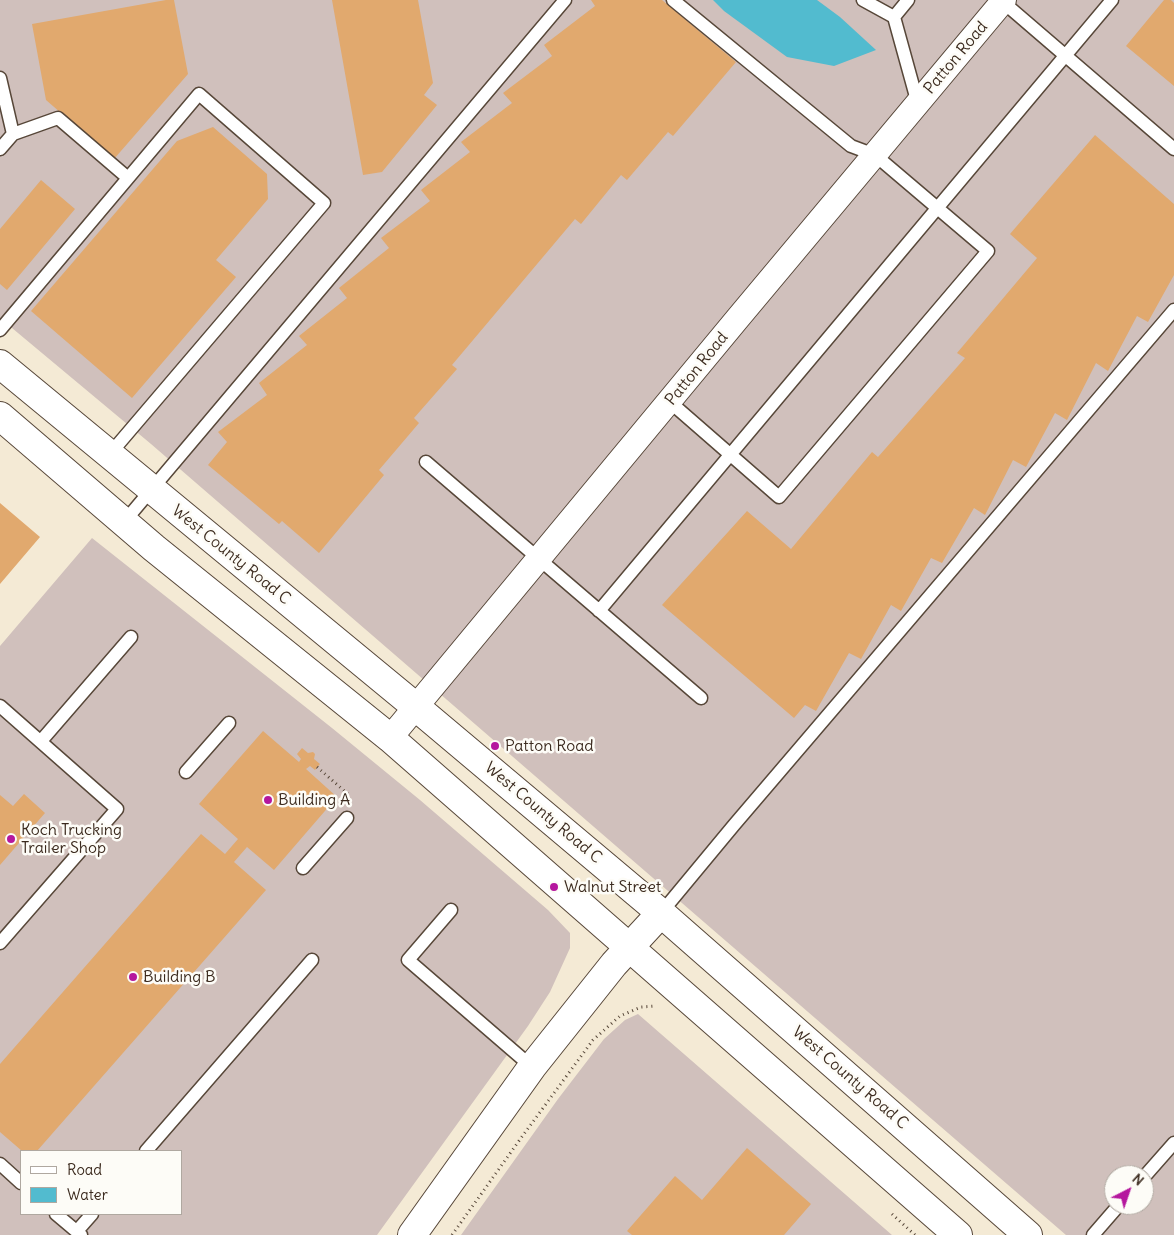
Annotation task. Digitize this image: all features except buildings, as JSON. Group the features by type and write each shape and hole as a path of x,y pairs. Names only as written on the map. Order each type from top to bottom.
{"main road":[{"name":"West County Road C","path":"0,364 109,456 416,707 661,913 1028,1235"},
{"path":"0,416 154,548 390,738 958,1235"},
{"path":"412,1235 532,1067 614,964 661,913"}],"street":[{"name":"Patton Road","path":"390,738 1004,1"}],"lane":[{"path":"119,518 565,0"},
{"path":"670,402 779,497 988,251 875,155 850,146 673,0"},
{"path":"863,0 894,17 918,104"},
{"path":"894,17 908,0"},
{"path":"599,611 1112,0"},
{"path":"1004,1 1174,149"},
{"path":"0,78 13,134"},
{"path":"0,330 199,94 324,203 109,456"},
{"path":"0,149 13,134 58,118 128,178"},
{"path":"661,913 1174,310"},
{"path":"426,462 701,698"},
{"path":"40,741 131,637"},
{"path":"0,706 117,809 0,943"},
{"path":"186,772 229,723"},
{"path":"303,868 347,818"},
{"path":"451,910 408,960 532,1067"},
{"path":"147,1150 312,960"},
{"path":"1154,1166 1174,1143"},
{"path":"0,1164 20,1182"},
{"path":"57,1215 79,1233 91,1215"},
{"path":"1093,1235 1110,1215"}],"path":[{"path":"318,767 349,795"},
{"path":"452,1235 593,1040 620,1016 641,1006 656,1006"}],"shaded area":[{"path":"0,0 1174,0 1174,1235 1066,1235 151,444 0,318"},
{"path":"92,538 420,800 548,910 570,933 570,948 550,992 528,1026 377,1235 0,1235 0,646"},
{"path":"638,1014 892,1235 461,1235 558,1099 604,1039 625,1020"}],"water":[{"path":"713,0 817,0 840,17 876,50 834,66 787,57 724,11"}],"place":[{"name":"Patton Road","path":"495,746"},
{"name":"Building A","path":"268,800"},
{"name":"Koch Trucking Trailer Shop","path":"11,839"},
{"name":"Walnut Street","path":"554,887"},
{"name":"Building B","path":"133,977"}]}
